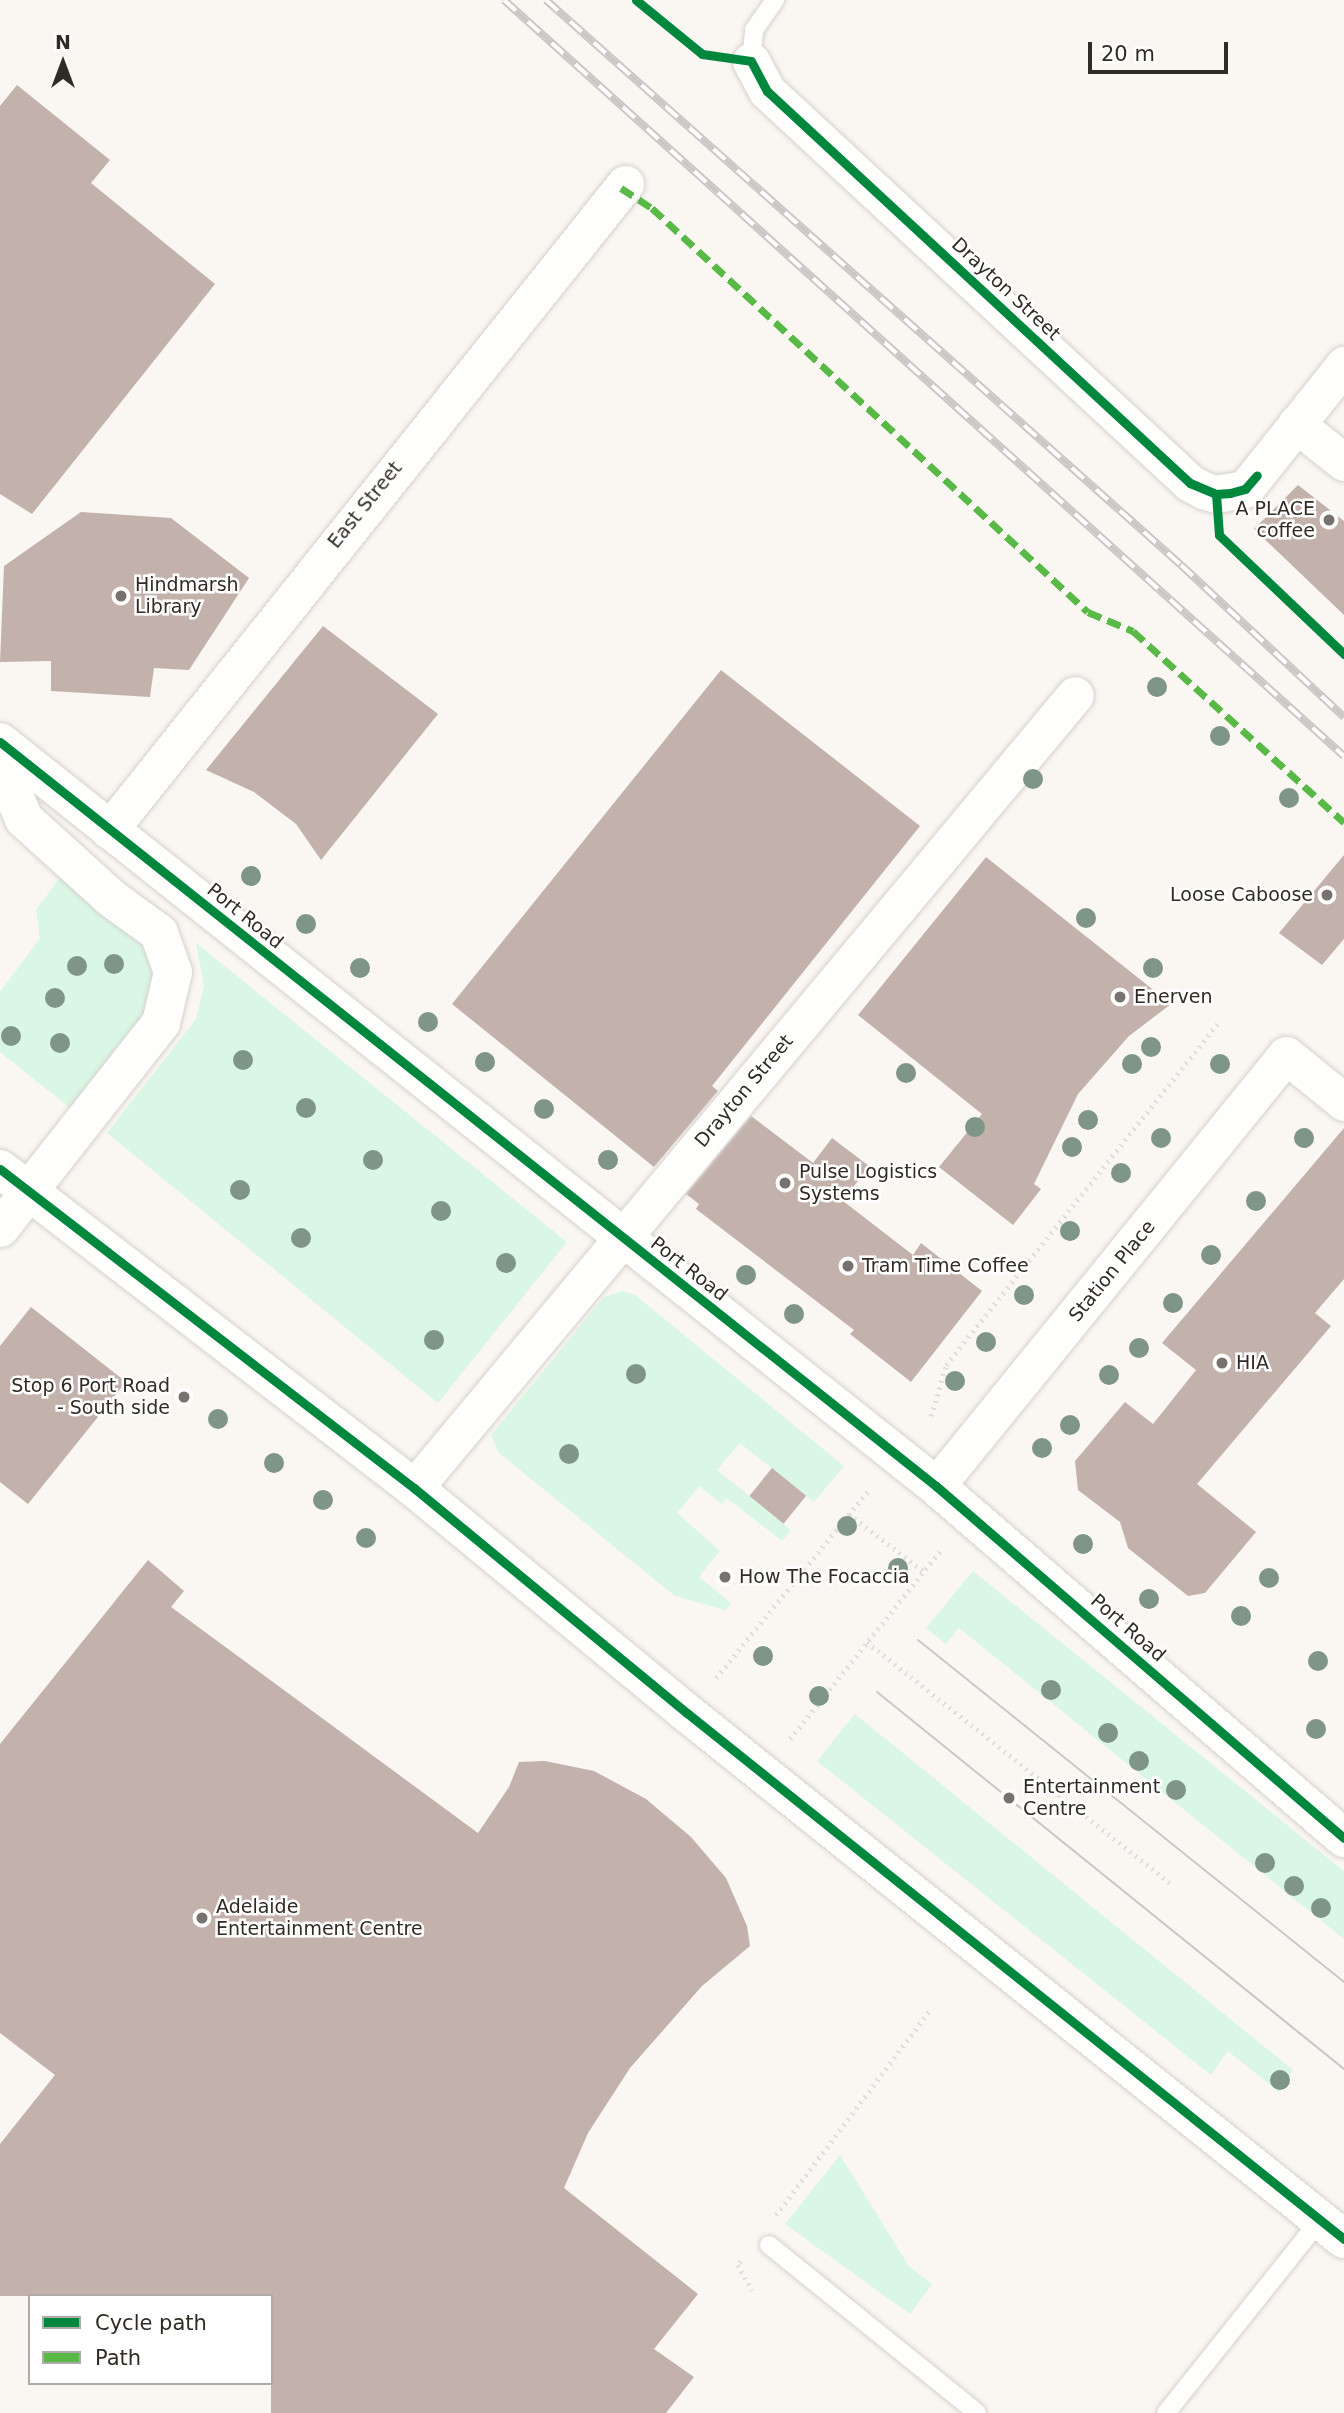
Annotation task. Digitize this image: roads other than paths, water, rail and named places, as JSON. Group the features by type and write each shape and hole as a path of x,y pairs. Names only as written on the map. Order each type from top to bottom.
{"highway":[{"name":"Port Road","path":"0,742 936,1486 1344,1838"},
{"path":"0,762 24,820 111,898 159,933 173,972 161,1023 14,1181 414,1488 687,1713 1332,2229"}],"street":[{"name":"Drayton Street","path":"751,61 766,91 1190,483 1216,494 1245,489 1344,365"},
{"name":"East Street","path":"108,830 625,184"},
{"path":"1296,424 1344,462"},
{"name":"Drayton Street","path":"414,1488 1075,695"},
{"name":"Station Place","path":"936,1486 1286,1055 1344,1102"},
{"path":"0,1228 14,1181"}],"lane":[{"path":"751,61 754,30 775,0"},
{"path":"1166,2413 1332,2229"},
{"path":"769,2245 977,2413"}],"tram line":[{"path":"918,1640 1344,1982"},
{"path":"877,1692 1344,2069"}],"railway":[{"path":"504,0 1344,756"},
{"path":"546,0 1181,565 1344,717"}],"place":[{"name":"A PLACE coffee","path":"1329,520"},
{"name":"Hindmarsh Library","path":"121,596"},
{"name":"Loose Caboose","path":"1327,895"},
{"name":"Enerven","path":"1120,997"},
{"name":"Pulse Logistics Systems","path":"785,1183"},
{"name":"Tram Time Coffee","path":"848,1266"},
{"name":"HIA","path":"1222,1363"},
{"name":"Stop 6 Port Road - South side","path":"184,1397"},
{"name":"How The Focaccia","path":"725,1577"},
{"name":"Entertainment Centre","path":"1009,1798"},
{"name":"Adelaide Entertainment Centre","path":"202,1918"}]}
